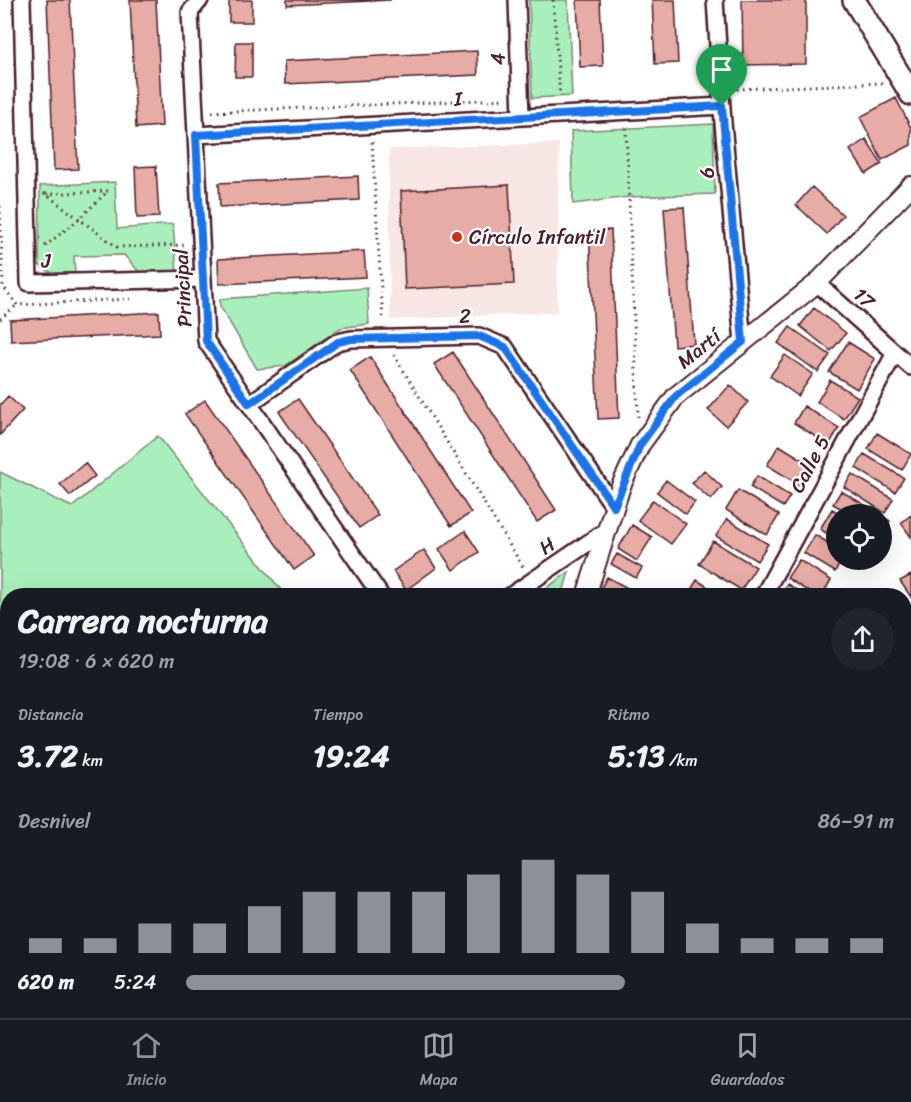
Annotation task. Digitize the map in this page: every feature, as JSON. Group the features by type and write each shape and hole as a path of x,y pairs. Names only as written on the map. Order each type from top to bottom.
{"main road":[{"path":"854,0 911,94"}],"street":[{"name":"J","path":"22,0 29,283 203,279"},
{"name":"Principal","path":"200,0 190,12 206,341 376,588"},
{"name":"4","path":"517,0 521,117"},
{"name":"6","path":"715,0 743,342"},
{"name":"I","path":"196,135 722,106"},
{"name":"Martí","path":"589,588 614,507 640,445 676,396 817,283 911,186"},
{"name":"17","path":"817,283 911,367"},
{"name":"2","path":"249,404 338,342 351,339 479,336 505,347 614,507"},
{"name":"Calle 5","path":"767,588 895,353"},
{"name":"H","path":"522,588 607,530"}],"path":[{"path":"553,0 560,97"},
{"path":"626,128 640,445"},
{"path":"372,142 384,339 532,581"},
{"path":"40,189 117,247 201,244"},
{"path":"37,252 79,219 108,191 45,194"},
{"path":"0,319 17,305"}],"shaded area":[{"path":"559,143 557,312 390,320 389,149"}],"green space":[{"path":"529,0 568,0 572,96 532,98"},
{"path":"713,124 715,194 629,197 573,204 571,131"},
{"path":"115,182 117,229 173,224 177,273 141,274 124,255 74,256 75,274 53,274 39,265 40,186"},
{"path":"367,288 369,324 340,328 285,366 257,369 220,306 220,299"},
{"path":"158,436 279,588 0,588 0,472 72,507"},
{"path":"569,572 564,588 547,588"}],"building":[{"path":"47,0 70,0 78,169 54,170"},
{"path":"130,0 156,0 162,126 136,128"},
{"path":"229,0 252,0 252,22 229,22"},
{"path":"287,0 391,0 287,5"},
{"path":"577,0 600,0 603,66 580,67"},
{"path":"652,0 675,0 678,63 655,64"},
{"path":"742,0 806,0 806,64 743,65"},
{"path":"236,42 252,42 252,77 235,77"},
{"path":"477,51 478,75 285,84 284,61"},
{"path":"896,98 911,128 911,145 882,160 860,117"},
{"path":"866,139 882,164 866,174 850,150"},
{"path":"156,166 159,217 137,218 135,167"},
{"path":"358,176 359,200 220,207 219,183"},
{"name":"Círculo Infantil","path":"509,185 514,284 405,289 401,191"},
{"path":"812,187 843,215 827,234 796,205"},
{"path":"684,207 694,344 674,346 664,208"},
{"path":"611,230 619,418 598,419 589,231"},
{"path":"364,251 366,277 219,284 218,259"},
{"path":"814,308 846,333 831,351 800,326"},
{"path":"159,312 160,334 11,341 10,320"},
{"path":"790,327 830,355 818,372 778,343"},
{"path":"848,342 875,359 857,389 829,372"},
{"path":"453,352 556,510 537,522 434,364"},
{"path":"785,355 813,374 798,396 770,376"},
{"path":"370,357 471,513 451,526 350,370"},
{"path":"830,380 858,397 844,419 817,402"},
{"path":"730,385 748,402 726,426 708,410"},
{"path":"8,396 23,410 0,435 0,405"},
{"path":"298,399 378,515 359,528 279,412"},
{"path":"205,400 314,556 294,570 185,414"},
{"path":"804,406 839,428 829,445 794,423"},
{"path":"877,433 911,454 902,470 868,449"},
{"path":"779,445 813,466 801,486 767,465"},
{"path":"864,454 904,478 895,492 856,468"},
{"path":"85,463 95,476 70,496 60,484"},
{"path":"704,470 722,487 711,500 692,483"},
{"path":"852,474 893,499 890,504 871,504 844,487"},
{"path":"757,476 790,496 783,507 750,487"},
{"path":"666,480 695,502 686,514 657,492"},
{"path":"738,490 779,515 767,535 726,510"},
{"path":"841,491 863,504 833,504"},
{"path":"653,500 686,524 671,544 638,520"},
{"path":"911,515 911,537 901,523"},
{"path":"727,519 768,544 757,561 716,536"},
{"path":"826,519 826,533 820,529"},
{"path":"632,525 652,537 637,561 618,549"},
{"path":"465,531 479,552 453,570 439,549"},
{"path":"815,535 826,542 826,566 804,553"},
{"path":"713,541 756,567 742,588 738,588 699,564"},
{"path":"424,550 436,568 409,588 405,588 393,571"},
{"path":"617,554 642,568 636,578 611,564"},
{"path":"799,560 831,580 826,588 803,588 787,578"},
{"path":"911,575 911,588 905,588 900,581"},
{"path":"607,577 628,588 601,588"},
{"path":"697,580 710,588 692,588"}],"place":[{"name":"Círculo Infantil","path":"457,237"}],"route":[{"path":"722,106 743,342 676,396 640,445 614,507 505,347 479,336 351,339 338,342 249,404 206,341 196,135 722,106"}]}
